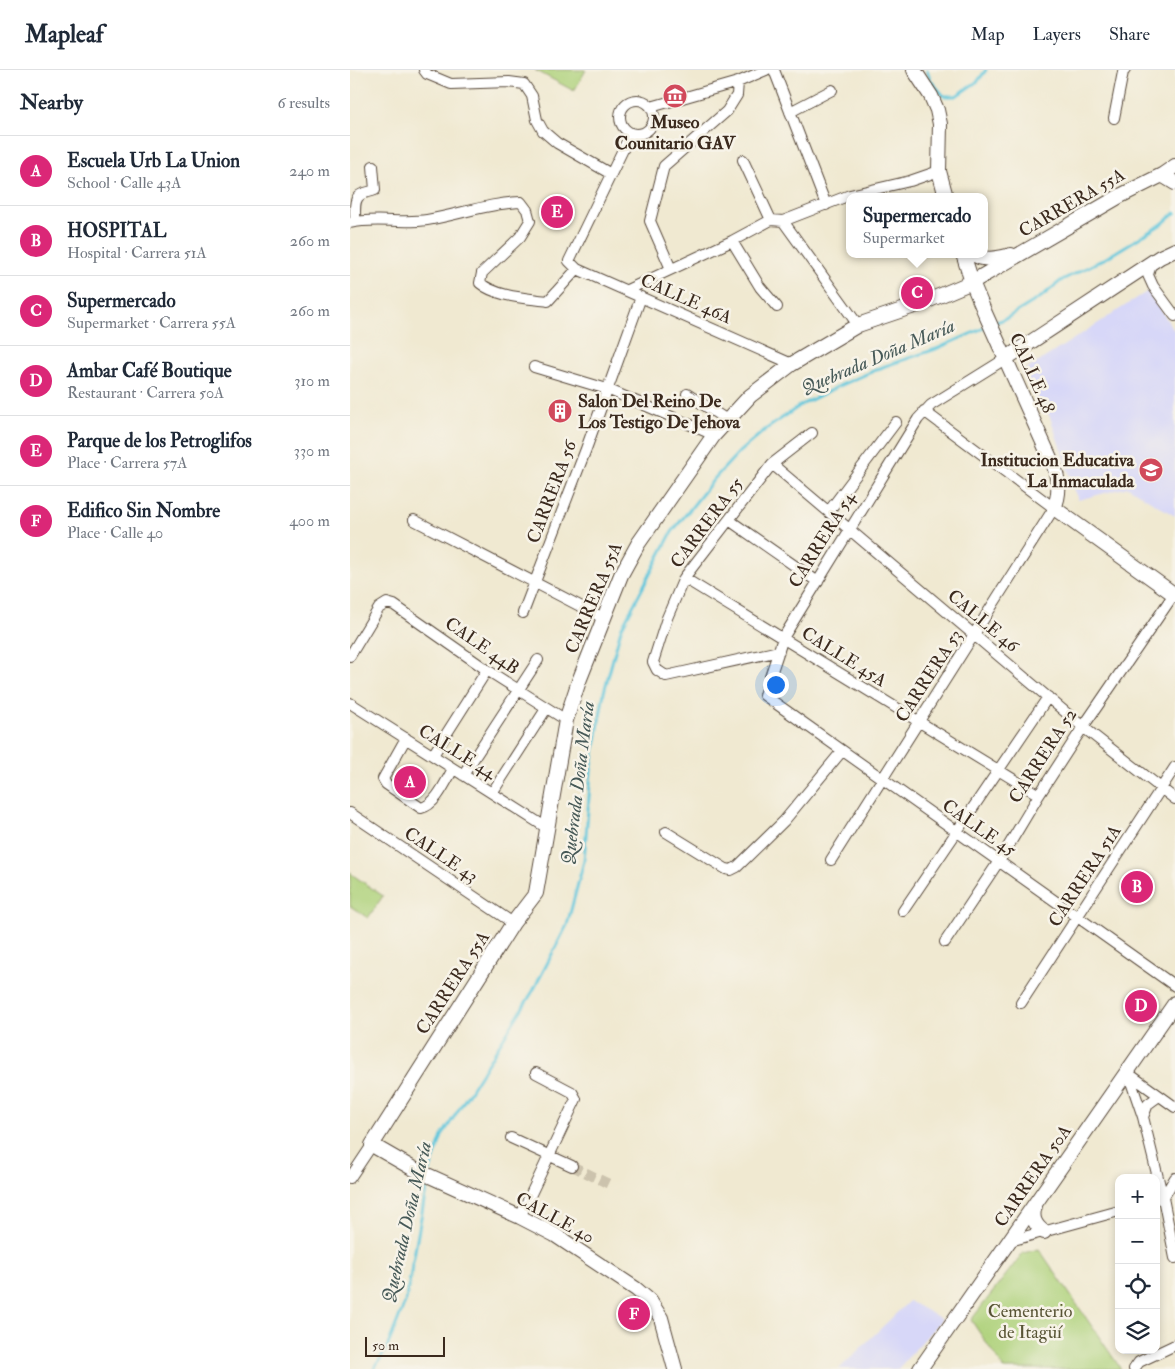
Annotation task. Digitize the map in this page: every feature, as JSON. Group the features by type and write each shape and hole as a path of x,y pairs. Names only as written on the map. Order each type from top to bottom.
{"street":[{"path":"424,70 427,74 451,84 509,82 524,84 532,96 537,120 543,131 557,143 611,174 631,133"},
{"path":"651,107 738,82 766,70"},
{"path":"774,70 826,205"},
{"path":"914,70 931,96 937,110 940,124 939,171 945,193"},
{"path":"1114,118 1123,72 1125,70"},
{"path":"671,269 650,221 664,166 727,111 737,95 738,82"},
{"path":"790,112 832,90"},
{"path":"635,99 644,101 651,107 654,115 652,124 647,130 639,134 631,133 623,128 620,119 621,110 627,103 635,99"},
{"path":"743,160 771,220"},
{"path":"373,166 376,187 373,191 360,195 357,198 353,222 425,220 480,208 521,202 527,210 530,221 520,237 482,273 480,283 489,290 548,301 577,269"},
{"name":"CARRERA 55A","path":"350,1178 513,924 536,893 566,720 579,682 621,575 638,544 714,434 750,396 792,364 858,325 920,304 972,282 1120,196 1168,179 1175,166"},
{"path":"862,193 910,181 939,171"},
{"name":"CALLE 46A","path":"611,174 569,261 577,269 792,364"},
{"path":"627,290 732,241 771,220 783,220 846,198"},
{"path":"783,220 858,325"},
{"path":"732,241 760,287 777,307"},
{"path":"1175,250 1002,352 924,411 1054,508 1175,594"},
{"path":"979,258 990,259 1022,253"},
{"name":"CALLE 48","path":"964,258 985,313 1055,469 1060,486 1059,498 1054,508"},
{"path":"1151,263 1148,275 1153,286 1175,316"},
{"name":"CARRERA 56","path":"523,614 641,297"},
{"path":"534,367 607,389 714,434"},
{"path":"687,394 727,420"},
{"name":"CARRERA 54","path":"764,695 783,638 924,411"},
{"path":"828,510 896,422"},
{"name":"CARRERA 55","path":"779,651 666,676 657,670 653,662 667,618 684,578 772,464 812,434"},
{"name":"CALLE 46","path":"772,464 1083,727 1175,799"},
{"name":"CARRERA 53","path":"831,860 1054,508"},
{"path":"414,520 605,618"},
{"path":"729,520 818,582"},
{"name":"CALLE 45A","path":"684,578 1039,795"},
{"name":"CARRERA 52","path":"945,942 1083,727 1175,594"},
{"name":"CALE 44B","path":"350,656 379,608 387,603 394,605 518,691 566,720"},
{"path":"463,775 538,660"},
{"path":"433,755 487,670"},
{"name":"CALLE 45","path":"764,695 1175,986"},
{"path":"903,912 1048,697"},
{"name":"CALLE 44","path":"350,703 547,828"},
{"path":"492,793 546,708"},
{"path":"406,738 384,779 386,784 421,808 427,807 432,802 453,768"},
{"path":"666,832 726,870 731,870 737,867 784,821 842,751"},
{"name":"CARRERA 51A","path":"1021,1003 1175,767"},
{"name":"CALLE 43","path":"350,813 513,924"},
{"name":"CARRERA 50A","path":"925,1367 1175,1004"},
{"path":"1128,1072 1175,1107"},
{"path":"1128,1072 1143,1117 1155,1174"},
{"path":"520,1217 576,1099 572,1092 536,1073"},
{"path":"1143,1117 1148,1104 1159,1096"},
{"path":"511,1138 572,1166"},
{"name":"CALLE 40","path":"372,1145 412,1168 555,1235 636,1289 650,1301 661,1318 675,1369"},
{"path":"1175,1178 1160,1199 1171,1224 1175,1258"},
{"path":"1035,1206 1034,1220 1037,1227 1044,1232"},
{"path":"1010,1241 1115,1212"},
{"path":"1134,1369 1139,1362 1175,1345"}],"shaded area":[{"path":"1148,291 1175,332 1175,516 1128,487 1078,500 1050,417 1021,373"},
{"path":"909,1301 942,1319 898,1369 839,1369"}],"green space":[{"path":"535,70 586,70 574,91"},
{"path":"350,873 383,896 368,918 350,906"},
{"name":"Cementerio de Itagüí","path":"1039,1249 1121,1369 1004,1369 971,1320 1023,1253"}],"waterway":[{"path":"927,70 931,81 944,96 956,96 978,81 986,70"},
{"name":"Quebrada Doña María","path":"994,323 1007,318 1041,297 1062,280 1106,258 1162,224 1175,213"},
{"name":"Quebrada Doña María","path":"429,1173 442,1136 533,991 567,925 584,861 591,771 604,692 621,629 672,532 714,479 739,452 765,430 801,405 885,366 936,349 986,327"},
{"name":"Quebrada Doña María","path":"374,1369 386,1350 406,1300 428,1179"}],"tunnel":[{"path":"572,1166 609,1184"}],"place":[{"name":"Museo Counitario GAV","path":"675,96"},
{"name":"Parque de los Petroglifos","path":"557,212"},
{"name":"Supermercado","path":"917,293"},
{"name":"Salon Del Reino De Los Testigo De Jehova","path":"560,411"},
{"name":"Institucion Educativa La Inmaculada","path":"1151,470"},
{"name":"Escuela Urb La Union","path":"410,782"},
{"name":"HOSPITAL","path":"1137,887"},
{"name":"Ambar Café Boutique","path":"1141,1006"},
{"name":"Edifico Sin Nombre","path":"634,1314"}]}
